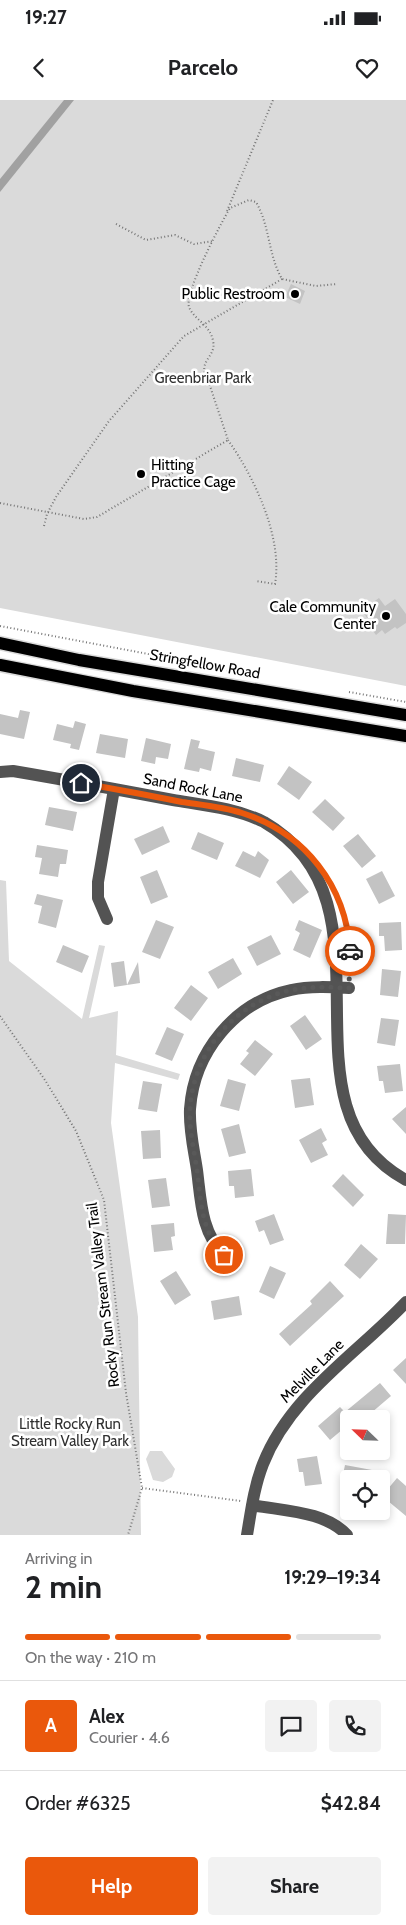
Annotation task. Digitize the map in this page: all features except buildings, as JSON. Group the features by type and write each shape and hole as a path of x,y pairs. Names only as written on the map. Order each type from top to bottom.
{"main road":[{"name":"Stringfellow Road","path":"0,643 79,660 406,715"},
{"path":"0,665 134,691 406,736"}],"street":[{"name":"Sand Rock Lane","path":"0,772 13,771 236,811 263,821 289,836 310,855 328,877 340,903"},
{"path":"107,919 98,898 98,882 114,789"},
{"path":"224,1255 212,1244 203,1218 191,1129 192,1095 202,1062 227,1025 242,1012 261,1000 302,988 349,983 347,1081 351,1114 359,1135 373,1155 391,1171 406,1180"},
{"name":"Melville Lane","path":"247,1535 252,1505 263,1464 274,1440 289,1418 308,1395 406,1302"},
{"path":"252,1505 318,1517 339,1526 347,1535"}],"path":[{"path":"256,581 275,584 277,562 266,517 256,487 246,466 228,440 204,373 204,368 213,350 214,342 205,324 190,310 187,300 226,215 273,100"},
{"path":"226,215 237,204 249,200 256,202 261,211 273,259 282,279"},
{"path":"116,224 146,240 175,235 194,244 214,241"},
{"path":"44,526 56,497 109,421 184,336 282,279 316,286 337,284"},
{"path":"0,503 84,519 97,517 228,440"},
{"path":"0,626 196,663 253,677"},
{"path":"346,692 406,702"},
{"name":"Rocky Run Stream Valley Trail","path":"0,1016 46,1080 76,1130 104,1200 125,1384 142,1488 128,1535"},
{"path":"142,1488 237,1500 252,1505"}],"green space":[{"name":"Greenbriar Park","path":"0,100 406,100 406,686 0,608"},
{"name":"Little Rocky Run Stream Valley Park","path":"0,880 6,881 9,961 82,1019 99,945 105,946 89,1018 118,1011 116,1055 180,1074 178,1080 115,1063 111,1123 138,1317 141,1535 0,1535"},
{"path":"150,1451 162,1451 175,1469 172,1477 163,1482 153,1480 146,1459"}],"shaded area":[{"path":"64,100 74,100 0,192 0,179"}],"way so far":[{"path":"224,1255 212,1244 203,1218 191,1129 190,1111 192,1095 202,1062 206,1053 227,1025 242,1012 261,1000 302,988 349,988 350,951"}],"place":[{"name":"Public Restroom","path":"295,294"},
{"name":"Hitting Practice Cage","path":"141,474"},
{"name":"Cale Community Center","path":"386,616"}],"route":[{"path":"81,783 236,811 263,821 289,836 310,855 328,877 335,890 348,928 350,951"}]}
